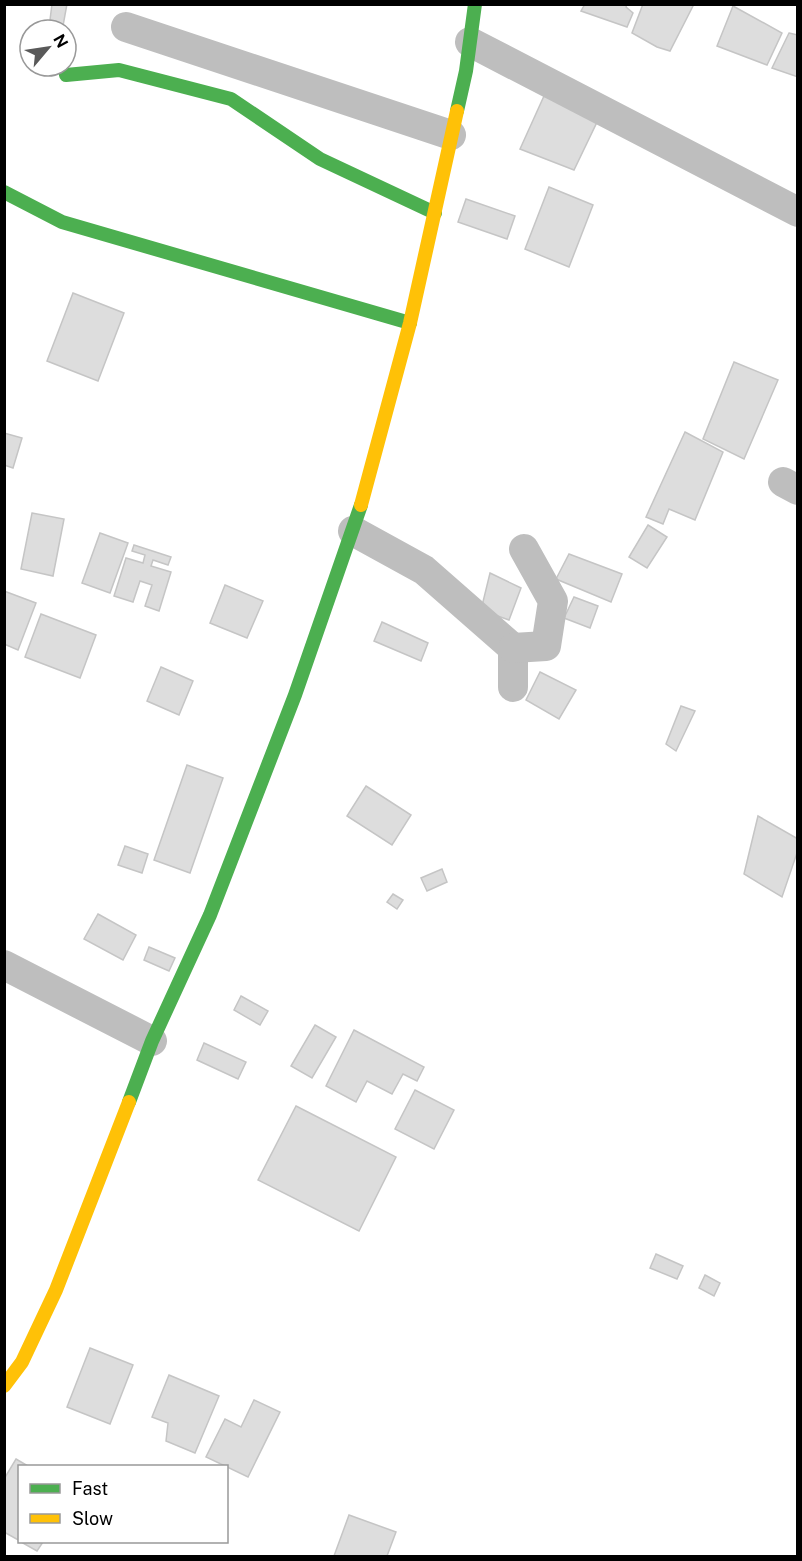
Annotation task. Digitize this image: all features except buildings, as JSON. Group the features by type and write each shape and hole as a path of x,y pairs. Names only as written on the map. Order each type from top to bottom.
{"street":[{"path":"4,1386 22,1362 56,1290 152,1041 210,915 295,695 353,531 411,323 466,71 475,4"},
{"path":"126,27 452,135"},
{"path":"470,42 798,212"},
{"path":"78,74 119,70 231,99 320,159 435,213"},
{"path":"4,192 62,222 411,323"},
{"path":"353,531 424,570 513,648 546,646 553,601 524,549"},
{"path":"513,648 513,687"},
{"path":"4,965 152,1041"}],"traffic: fast":[{"path":"457,111 466,71 475,4"},
{"path":"78,74 119,70 231,99 320,159 435,213"},
{"path":"4,192 62,222 410,323"},
{"path":"129,1102 152,1041 210,915 295,695 361,505"}],"traffic: slow":[{"path":"361,505 410,323 457,111"},
{"path":"4,1386 22,1362 56,1290 129,1102"}]}
